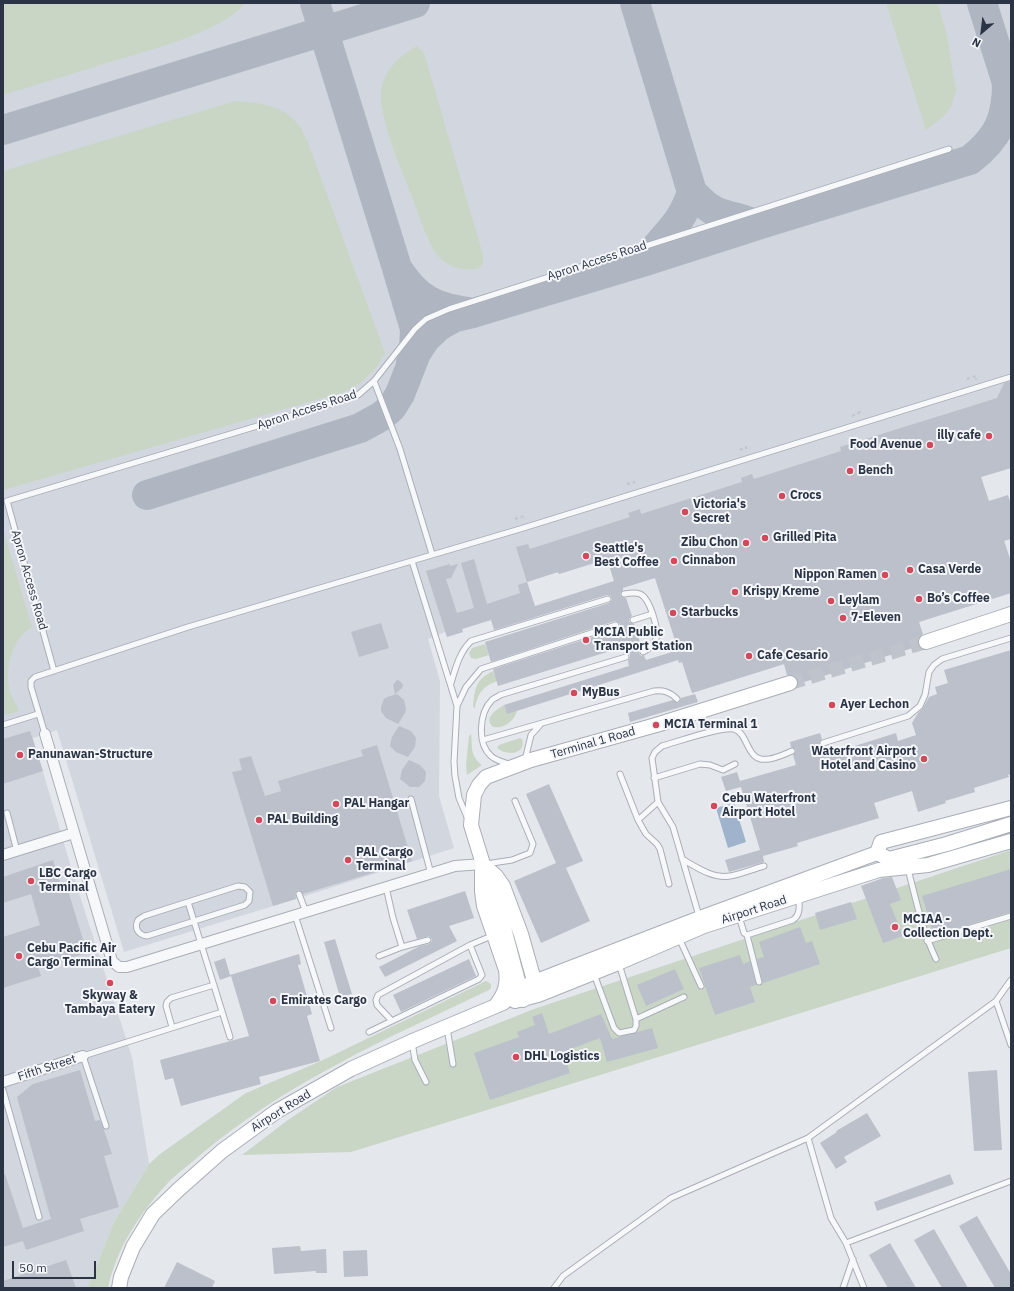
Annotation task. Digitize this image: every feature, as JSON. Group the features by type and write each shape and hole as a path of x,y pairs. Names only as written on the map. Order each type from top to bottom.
{"street":[{"path":"926,642 1011,614"},
{"name":"Terminal 1 Road","path":"521,994 500,909 483,864 471,825 474,795 478,785 486,777 519,764 683,714 790,684"},
{"path":"44,734 112,961 119,967 127,967 455,866 483,864"},
{"path":"877,854 881,842 1011,808"},
{"name":"Airport Road","path":"119,1288 121,1277 133,1247 153,1214 178,1190 222,1151 278,1111 351,1069 412,1041 500,1005 521,994 877,854 889,859 947,844 1011,824"},
{"path":"3,855 74,834"},
{"name":"Airport Road","path":"536,988 594,973 678,937 702,922 738,916 879,870 928,865 1011,841"},
{"name":"Terminal 1 Road","path":"483,864 482,886 484,906 508,979 500,1005"},
{"name":"Terminal 1 Road","path":"483,864 496,876 503,886 521,934 536,988"},
{"name":"Fifth Street","path":"3,1082 87,1054"}],"lane":[{"name":"Apron Access Road","path":"54,671 7,501 358,395 374,381 415,329 426,319 449,309 949,149"},
{"path":"44,734 31,688 31,681 35,677 188,627 520,529 1011,377"},
{"path":"374,381 400,449 432,554"},
{"path":"412,561 457,706 454,762 455,776 459,798 471,825"},
{"path":"624,594 632,592 639,593 644,596 648,602 652,614 657,631 656,639 654,644 643,652"},
{"path":"451,684 458,659 464,648 471,641 608,599"},
{"path":"633,620 652,614"},
{"path":"457,706 466,687 481,669 616,625"},
{"path":"823,743 908,716 920,706 925,695 929,672 934,665 942,659 1011,638"},
{"path":"541,724 531,735 519,764 492,758 487,752 483,740 482,724 486,710 492,701 500,695 626,657"},
{"path":"483,740 654,691 664,690 677,699"},
{"path":"3,725 38,714"},
{"path":"702,922 673,827 658,802 652,758 655,752 662,746 723,729 734,729 739,732 744,737 755,757 761,759 768,759 792,751"},
{"path":"654,778 700,764 710,765 723,770 735,764"},
{"path":"620,774 638,820 646,834 657,844 660,849 669,884"},
{"path":"411,799 431,874"},
{"path":"483,864 512,860 530,853 532,844 515,801"},
{"path":"638,820 658,802"},
{"path":"7,812 17,851"},
{"path":"682,859 701,870 717,876 728,877 764,866"},
{"path":"908,867 927,941 936,959"},
{"path":"238,886 245,887 250,892 249,901 245,905 147,936 141,934 137,930 136,923 140,918 188,902 238,886"},
{"path":"386,887 402,948"},
{"path":"299,894 306,912"},
{"path":"747,935 797,918 799,914 799,896"},
{"path":"188,902 230,1037"},
{"path":"295,915 331,1028"},
{"path":"738,916 744,933 747,935 759,982"},
{"path":"927,941 1011,916"},
{"path":"392,1021 377,1005 376,1000 378,995 483,938 494,935"},
{"path":"678,937 701,986"},
{"path":"380,956 428,940"},
{"path":"369,1032 479,979 482,975 481,969 470,945"},
{"path":"594,973 614,1028 619,1033 634,1030 636,1026 636,1019 618,963"},
{"path":"554,1288 563,1276 671,1198 808,1138 996,1001 1011,980"},
{"path":"172,1027 166,1006 167,1002 171,998 214,985"},
{"path":"636,1019 684,997"},
{"path":"996,1001 1011,1045"},
{"path":"106,1126 87,1054 222,1012"},
{"path":"447,1027 453,1064"},
{"path":"412,1041 415,1060 426,1082"},
{"path":"3,1090 39,1217"},
{"path":"808,1138 831,1218 846,1243 864,1288"},
{"path":"846,1243 1011,1181"},
{"path":"843,1288 853,1259"}],"path":[{"path":"967,379 976,376 976,379 970,381"}],"shaded area":[{"path":"3,3 1011,3 1011,468 981,477 1000,536 1003,537 1011,561 1004,562 1011,584 1011,593 692,693 682,662 679,663 675,651 672,641 675,640 651,566 607,559 527,582 535,606 462,629 463,632 447,637 445,632 428,639 440,681 439,796 454,848 124,952 57,730 33,738 76,884 132,1057 149,1164 114,1222 88,1288 3,1288"}],"green space":[{"path":"3,3 245,3 220,23 202,32 163,46 3,95"},
{"path":"886,3 938,3 947,36 956,90 951,107 944,116 926,130"},
{"path":"417,46 424,53 483,255 483,263 478,269 463,269 449,265 441,259 432,247 396,157 382,110 381,89 387,73 395,62 405,53"},
{"path":"235,101 261,104 277,108 291,117 301,127 385,353 375,369 363,381 344,392 3,490 3,171"},
{"path":"3,529 32,627 25,632 15,645 8,671 9,688 19,711 3,716"},
{"path":"485,644 489,655 476,659 471,658 469,653 472,648"},
{"path":"493,671 497,681 484,688 479,694 475,708 473,707 475,690 479,682 487,674"},
{"path":"504,705 507,714 517,710 514,718 501,727 493,727 490,724 490,717"},
{"path":"471,734 473,754 482,765 467,775 466,765 469,736"},
{"path":"520,738 522,739 523,744 519,751 510,753 501,751 497,748 499,745"},
{"path":"1011,850 1011,948 351,1152 242,1155 288,1120 337,1087 534,1009"},
{"path":"486,981 491,984 491,988 489,990 376,1044 338,1064 266,1106 232,1130 174,1177 157,1195 130,1232 117,1259 108,1288 88,1288 114,1222 149,1164 160,1154 246,1093 321,1061"}],"water":[{"path":"734,803 746,842 728,848 716,808"}],"building":[{"path":"1011,381 1011,468 981,477 989,501 1008,495 1011,505 1011,539 1004,541 1011,562 1011,593 919,622 923,634 918,640 919,646 798,684 798,680 795,677 787,675 784,664 692,693 682,662 679,663 678,660 507,714 504,705 629,666 628,661 630,655 625,653 623,647 498,686 493,669 617,629 620,624 615,621 491,662 485,642 609,603 612,600 611,596 607,595 494,630 491,620 462,629 463,632 447,637 426,571 450,564 450,566 458,564 451,578 446,579 457,613 474,608 461,563 474,559 487,604 520,593 518,585 527,582 516,547 528,544 530,549 630,517 628,513 640,509 641,514 742,482 741,478 752,474 754,479 841,451 840,447 997,398 1004,383","holes":["607,559 614,581 535,606 527,582 558,572 559,574","655,578 675,640 672,641 675,651 646,660 644,656 641,656 639,653 639,650 642,648 634,624 629,622 629,619 632,616 626,598 621,597 620,593 623,588"]},
{"path":"381,623 389,648 359,657 351,632"},
{"name":"Waterfront Airport Hotel and Casino","path":"1011,650 1011,774 1008,775 1009,777 974,788 975,792 945,801 946,803 918,812 912,791 874,803 879,818 797,843 798,846 763,856 764,862 729,872 725,860 760,850 741,787 726,791 721,777 737,772 740,781 796,765 793,755 796,750 791,747 790,742 820,733 822,739 819,744 824,747 826,755 896,733 898,741 916,735 912,723 918,713 923,708 929,697 937,694 935,687 948,683 944,670"},
{"path":"397,680 403,685 402,688 395,694 393,685"},
{"path":"397,694 404,700 406,709 398,724 386,718 381,711 384,699"},
{"path":"695,694 698,702 630,722 628,713 673,700 678,703 681,698"},
{"path":"399,726 411,731 416,738 415,747 408,757 396,752 390,746 392,737"},
{"name":"Panunawan-Structure","path":"30,731 43,771 3,784 3,739"},
{"path":"377,745 412,861 303,894 298,890 295,893 296,899 273,906 232,772 242,770 239,759 251,756 265,796 281,791 278,781 363,756 361,750"},
{"path":"409,760 420,765 426,772 425,781 419,787 410,787 400,779 402,770"},
{"path":"549,784 583,861 566,868 590,921 541,943 514,881 556,863 526,794"},
{"path":"53,860 62,889 67,887 87,953 38,967 41,976 3,988 3,937 40,925 31,894 3,903 3,877"},
{"path":"1011,869 1011,912 934,935 922,896"},
{"path":"892,877 901,900 890,904 903,936 883,943 861,886 883,878"},
{"path":"465,891 474,918 449,926 457,941 385,977 379,967 420,946 429,944 432,941 429,936 417,939 407,910"},
{"path":"851,902 857,919 820,930 815,913"},
{"path":"800,927 806,943 812,941 820,964 763,983 757,959 764,957 759,942"},
{"path":"335,939 352,994 340,997 324,942"},
{"path":"299,954 301,964 298,965 312,1014 307,1016 320,1061 259,1077 261,1084 181,1106 173,1078 165,1080 160,1060 249,1036 231,976 220,980 214,962 225,958 230,975"},
{"path":"740,955 743,964 750,961 756,985 750,987 755,1002 715,1015 699,968"},
{"path":"469,959 476,976 401,1012 393,995"},
{"path":"675,969 684,989 646,1006 637,985"},
{"name":"DHL Logistics","path":"542,1013 549,1034 601,1014 612,1039 652,1028 658,1048 607,1062 600,1038 563,1052 570,1073 490,1100 474,1053 519,1037 517,1032 535,1025 532,1017"},
{"path":"80,1070 95,1121 100,1120 112,1154 104,1156 119,1207 80,1219 84,1231 26,1250 23,1241 3,1247 3,1174 5,1174 23,1228 51,1219 17,1097 33,1084"},
{"path":"997,1070 1002,1150 974,1151 968,1072"},
{"path":"867,1113 881,1136 844,1157 847,1162 836,1169 820,1143 837,1132 836,1131"},
{"path":"950,1174 954,1184 877,1211 874,1202"},
{"path":"977,1216 1011,1274 1011,1288 995,1288 959,1226"},
{"path":"934,1229 968,1288 942,1288 914,1240"},
{"path":"890,1243 916,1288 888,1288 869,1255"},
{"path":"300,1246 301,1251 326,1249 327,1273 316,1273 316,1271 274,1274 272,1248"},
{"path":"367,1250 368,1276 344,1277 343,1251"},
{"path":"66,1260 76,1288 3,1288 3,1281"},
{"path":"177,1262 215,1281 212,1288 164,1288"}],"taxiway":[{"path":"315,3 415,329 414,350 411,362"},
{"path":"3,130 415,3"},
{"path":"635,3 692,192 714,211 756,225"},
{"path":"397,268 413,288 429,301 448,308 473,313 646,261 970,160 988,144 999,127 1003,117 1007,96 1007,83 982,3"},
{"path":"646,261 680,218 692,192"},
{"path":"147,495 360,428 382,416 392,407 400,394 416,353 426,338 439,326 455,317 473,313"}],"tunnel":[{"path":"790,683 926,642"}],"place":[{"name":"illy cafe","path":"989,436"},
{"name":"Food Avenue","path":"930,445"},
{"name":"Bench","path":"850,471"},
{"name":"Crocs","path":"782,496"},
{"name":"Victoria's Secret","path":"685,512"},
{"name":"Grilled Pita","path":"765,538"},
{"name":"Zibu Chon","path":"746,543"},
{"name":"Seattle's Best Coffee","path":"586,556"},
{"name":"Cinnabon","path":"674,561"},
{"name":"Casa Verde","path":"910,570"},
{"name":"Nippon Ramen","path":"885,575"},
{"name":"Krispy Kreme","path":"735,592"},
{"name":"Bo’s Coffee","path":"919,599"},
{"name":"Leylam","path":"831,601"},
{"name":"Starbucks","path":"673,613"},
{"name":"7-Eleven","path":"843,618"},
{"name":"MCIA Public Transport Station","path":"586,640"},
{"name":"Cafe Cesario","path":"749,656"},
{"name":"MyBus","path":"574,693"},
{"name":"Ayer Lechon","path":"832,705"},
{"name":"MCIA Terminal 1","path":"656,725"},
{"name":"Panunawan-Structure","path":"20,755"},
{"name":"Waterfront Airport Hotel and Casino","path":"924,759"},
{"name":"PAL Hangar","path":"336,804"},
{"name":"Cebu Waterfront Airport Hotel","path":"714,806"},
{"name":"PAL Building","path":"259,820"},
{"name":"PAL Cargo Terminal","path":"348,860"},
{"name":"LBC Cargo Terminal","path":"31,881"},
{"name":"MCIAA - Collection Dept.","path":"895,927"},
{"name":"Cebu Pacific Air Cargo Terminal","path":"19,956"},
{"name":"Skyway & Tambaya Eatery","path":"110,983"},
{"name":"Emirates Cargo","path":"273,1001"},
{"name":"DHL Logistics","path":"516,1057"}]}
